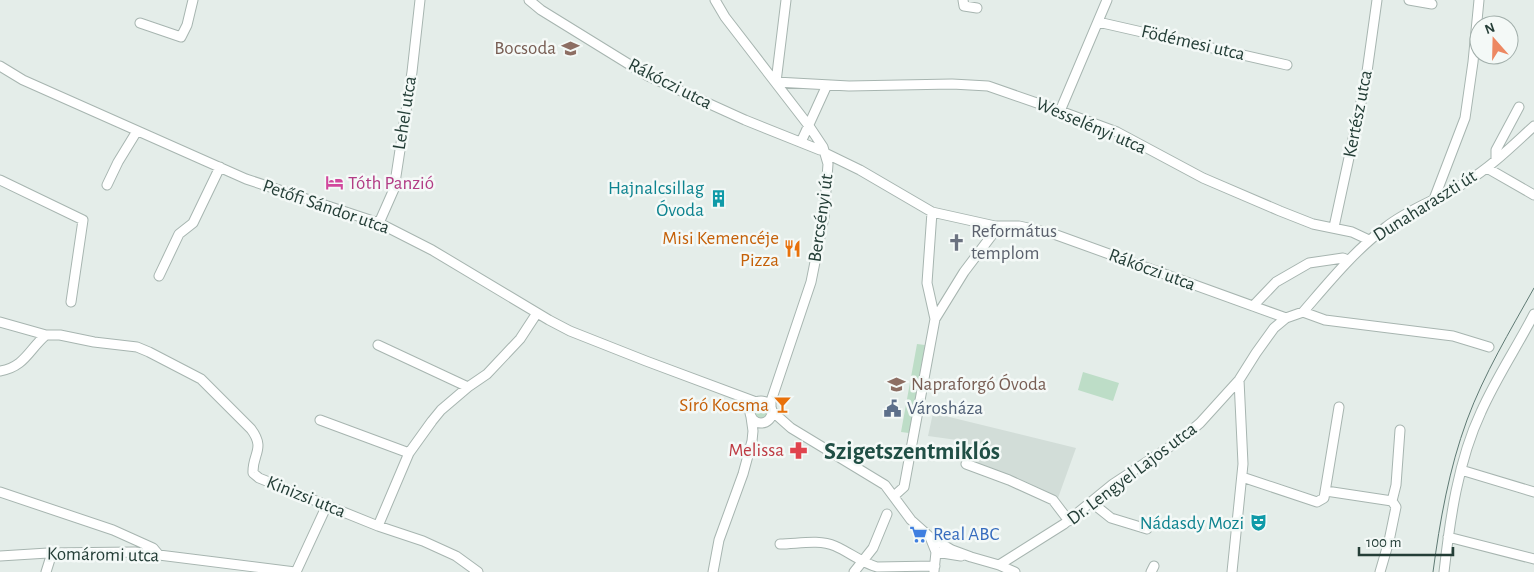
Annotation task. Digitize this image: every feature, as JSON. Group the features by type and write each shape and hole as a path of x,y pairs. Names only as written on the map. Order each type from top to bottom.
{"street":[{"path":"140,23 181,37 187,25 193,0"},
{"name":"Lehel utca","path":"379,223 394,189 412,72 420,0"},
{"name":"Rákóczi utca","path":"529,0 541,10 648,76 744,120 801,142 860,170 932,212 995,226 1020,226 1051,234 1286,318"},
{"name":"Bercsényi út","path":"716,0 725,17 809,126 828,164 821,238 808,290 782,365 771,401 769,415 760,429 743,474"},
{"path":"776,82 786,0"},
{"path":"963,0 964,6 978,8"},
{"path":"1060,111 1107,0"},
{"name":"Kertész utca","path":"1334,227 1366,79 1377,0"},
{"path":"1410,0 1432,4"},
{"path":"1434,199 1465,118 1479,0"},
{"name":"Födémesi utca","path":"1098,22 1287,64"},
{"name":"Petőfi Sándor utca","path":"1,69 137,132 246,179 379,223 432,250 570,331 758,402"},
{"name":"Wesselényi utca","path":"776,82 827,86 952,84 988,86 1117,132 1203,178 1280,211 1313,224 1352,232 1369,240"},
{"path":"801,142 827,86"},
{"path":"1496,160 1496,150 1519,107"},
{"name":"Dunaharaszti út","path":"1303,312 1348,260 1387,225 1411,210 1465,183 1487,168 1534,126"},
{"path":"107,185 118,162 137,132"},
{"path":"159,276 179,234 193,223 220,167"},
{"name":"Dunaharaszti út","path":"1487,168 1534,195"},
{"path":"0,180 83,220 71,302"},
{"path":"894,496 904,487 934,319 927,283 932,212"},
{"path":"934,319 964,272 992,235 995,226"},
{"path":"1253,306 1276,282 1308,263 1343,258 1348,260"},
{"path":"1286,318 1303,312 1325,320 1453,336 1489,347"},
{"path":"378,526 409,454 441,410 468,386 487,374 520,339 537,313"},
{"path":"1444,572 1448,537 1461,470 1471,435 1481,412 1534,314"},
{"name":"Dr. Lengyel Lajos utca","path":"999,565 1069,521 1113,484 1180,440 1200,423 1239,380 1274,328 1286,318"},
{"path":"0,322 46,336 22,362 14,367 0,371"},
{"name":"Kinizsi utca","path":"46,336 60,335 94,342 137,347 169,361 201,379 254,434 258,444 253,469 253,473 256,476 288,491 378,526 423,541 456,556 478,572"},
{"path":"378,345 468,386"},
{"name":"Bercsényi út","path":"758,402 768,393 782,365"},
{"path":"1232,572 1242,477 1239,380"},
{"name":"Petőfi Sándor utca","path":"730,393 750,414"},
{"path":"1226,395 1240,398"},
{"path":"713,572 720,534 743,474 752,436 750,414 753,404 758,402 766,402 769,415 776,421 880,481 894,496 911,520 930,537 952,550 1015,572"},
{"path":"1242,477 1317,502 1324,498 1339,407"},
{"path":"750,414 759,423 769,415"},
{"path":"320,420 409,454"},
{"path":"1380,572 1396,506 1392,500 1396,484 1400,430"},
{"path":"966,464 1009,480 1053,500 1069,521"},
{"path":"1461,470 1534,492"},
{"path":"1326,491 1392,500"},
{"path":"0,492 113,530 154,548 158,554"},
{"path":"1091,502 1111,518 1147,529"},
{"path":"296,572 327,505"},
{"path":"854,572 864,562 873,548 887,514"},
{"path":"780,544 834,545 877,567 934,569 936,552 930,537"},
{"path":"1448,537 1534,559"},
{"name":"Komáromi utca","path":"0,556 135,552 296,572"},
{"path":"936,552 971,557"},
{"path":"46,572 52,553"}],"shaded area":[{"path":"933,413 1076,448 1058,498 979,464 954,461 957,440 928,436"}],"green space":[{"path":"917,344 925,345 909,433 901,432"},
{"path":"1083,372 1119,383 1113,401 1078,390"},
{"path":"758,405 764,405 768,412 764,419 758,419 754,415 754,409"}],"tram line":[{"path":"1433,572 1446,495 1455,457 1467,420 1489,369 1534,288"}],"place":[{"name":"Bocsoda","path":"570,48"},
{"name":"Tóth Panzió","path":"334,183"},
{"name":"Hajnalcsillag Óvoda","path":"718,199"},
{"name":"Református templom","path":"957,242"},
{"name":"Misi Kemencéje Pizza","path":"793,249"},
{"name":"Napraforgó Óvoda","path":"897,384"},
{"name":"Síró Kocsma","path":"783,405"},
{"name":"Városháza","path":"893,408"},
{"name":"Melissa","path":"798,450"},
{"name":"Nádasdy Mozi","path":"1258,523"},
{"name":"Real ABC","path":"919,534"}],"district":[{"name":"Szigetszentmiklós","path":"912,452"}]}
